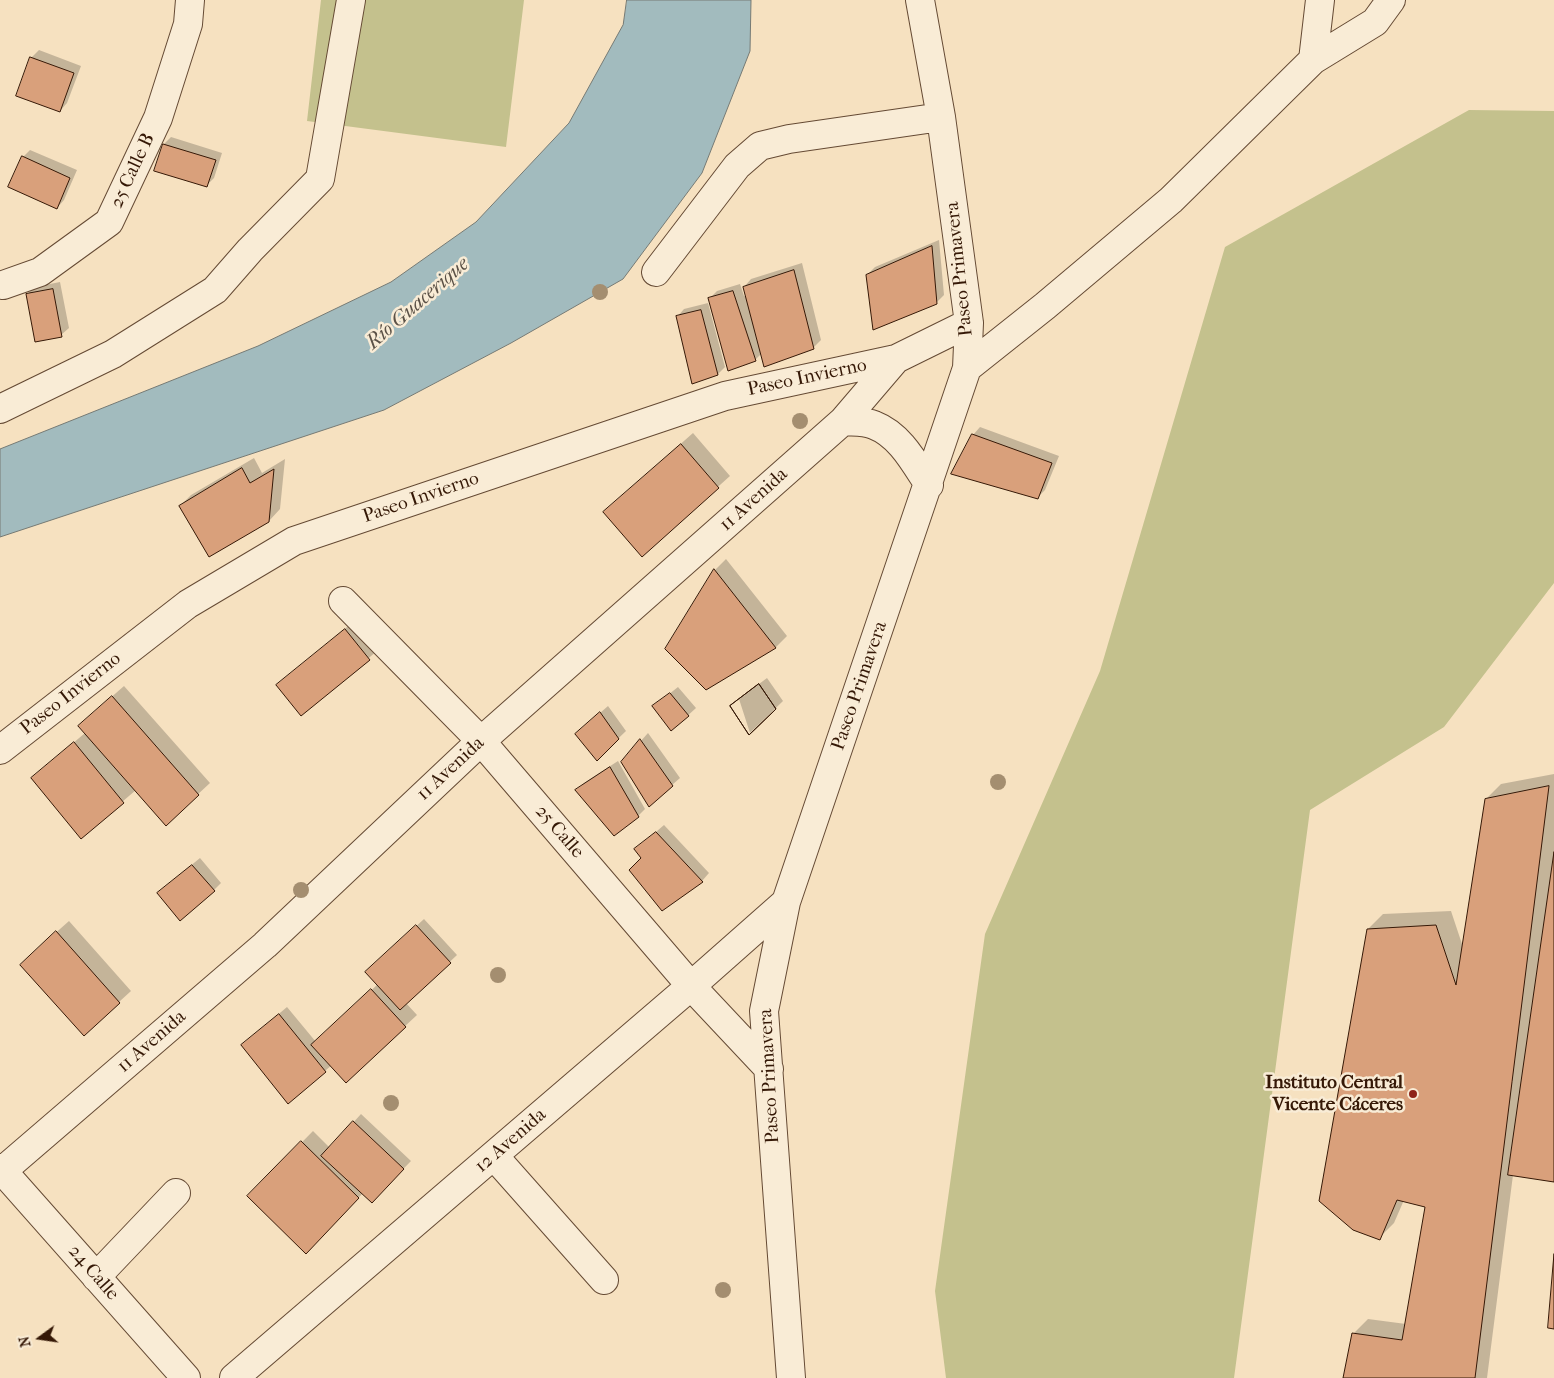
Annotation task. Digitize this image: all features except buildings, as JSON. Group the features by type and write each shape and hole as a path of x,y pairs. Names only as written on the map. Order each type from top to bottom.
{"street":[{"name":"25 Calle B","path":"4,285 40,272 109,222 158,118 188,24 190,0"},
{"path":"0,409 113,354 215,290 250,250 320,179 351,0"},
{"name":"Paseo Primavera","path":"788,1376 764,1011 786,902 929,485 967,368 969,322 942,117 920,0"},
{"path":"1313,60 1320,0"},
{"path":"967,368 1045,306 1171,200 1313,60 1375,22 1391,0"},
{"path":"656,272 737,166 760,146 798,138 942,117"},
{"path":"896,359 969,322"},
{"name":"11 Avenida","path":"1,1170 265,945 481,741 843,421 896,359"},
{"name":"Paseo Invierno","path":"0,750 188,604 294,541 725,396 896,359"},
{"path":"843,421 872,424 890,434 910,456 929,485"},
{"name":"25 Calle","path":"343,601 481,741 692,986 769,1069"},
{"name":"12 Avenida","path":"234,1378 692,986 786,902"},
{"path":"494,1156 604,1280"},
{"name":"24 Calle","path":"1,1170 186,1378"},
{"path":"96,1277 176,1193"}],"shaded area":[{"path":"321,0 524,0 506,147 307,121"},
{"path":"1469,110 1554,111 1554,583 1444,727 1310,810 1234,1378 946,1378 935,1291 985,934 1100,671 1225,247"}],"water":[{"name":"Río Guacerique","path":"627,0 751,0 750,51 702,173 623,279 511,343 384,410 0,537 0,449 258,346 391,282 476,222 569,123 623,25"}],"place":[{"name":"Instituto Central Vicente Cáceres","path":"1413,1094"}]}
